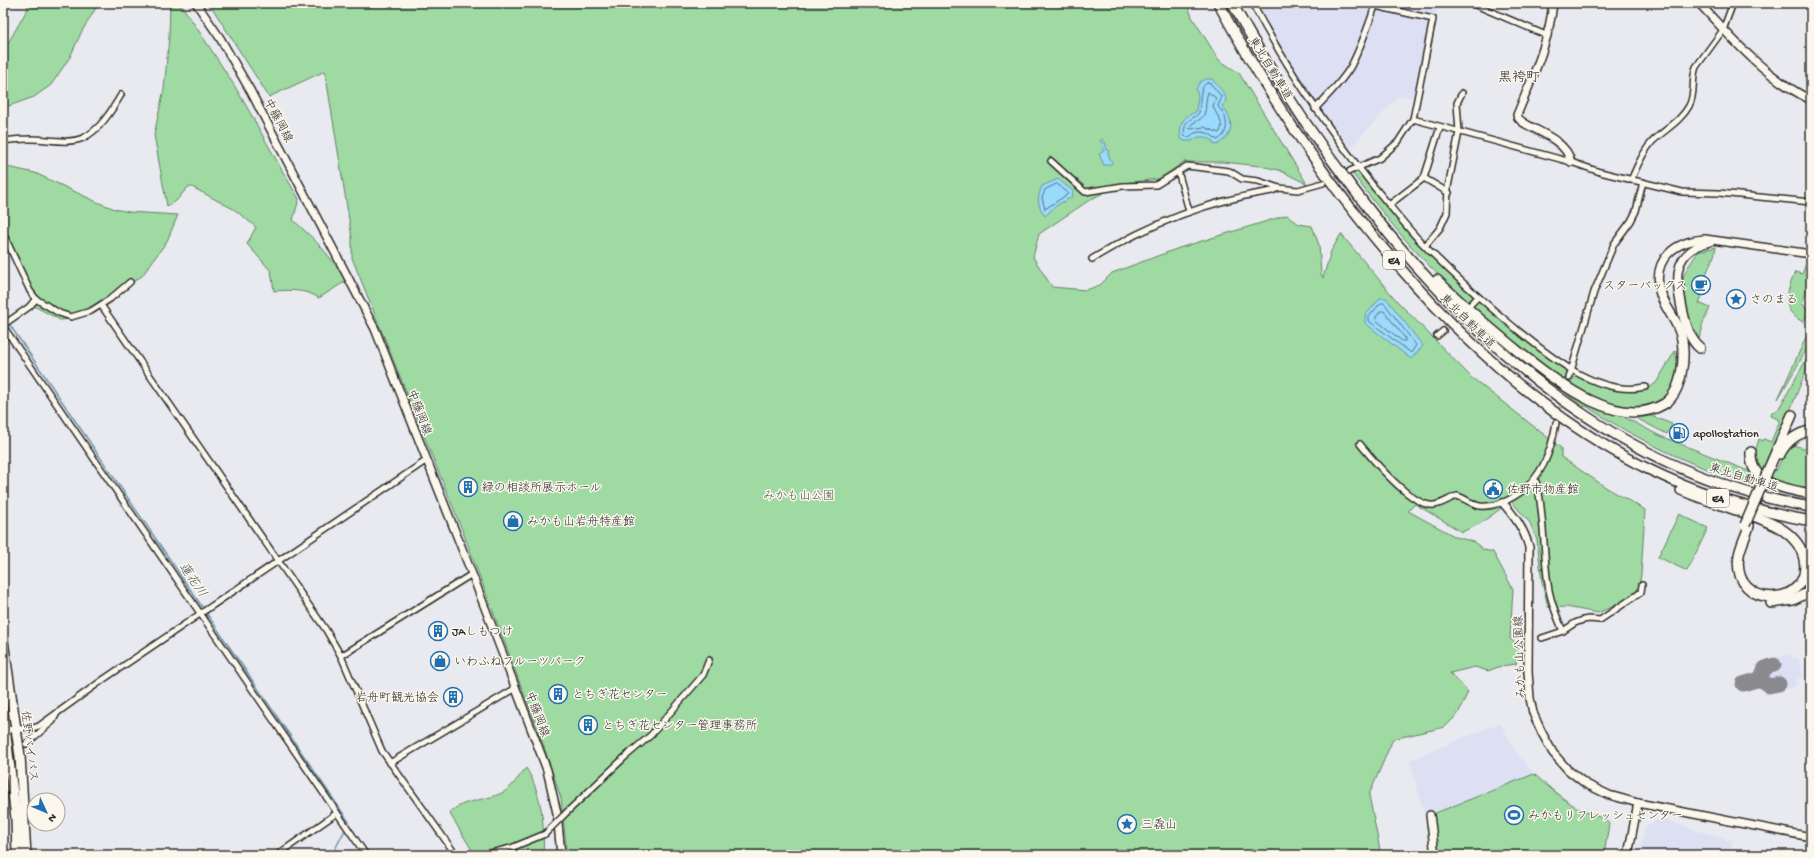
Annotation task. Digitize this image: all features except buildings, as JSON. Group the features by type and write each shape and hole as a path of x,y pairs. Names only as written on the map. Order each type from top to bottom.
{"highway":[{"name":"東北自動車道","path":"1218,3 1250,59 1303,141 1359,217 1418,287 1468,338 1521,386 1574,426 1631,460 1668,478 1713,496 1771,513 1811,521"},
{"name":"東北自動車道","path":"1232,3 1279,83 1309,128 1369,210 1428,279 1496,347 1545,388 1600,426 1652,455 1697,475 1752,494 1811,507"},
{"path":"1406,254 1483,323 1550,376 1583,397 1602,405 1630,412 1648,410 1661,406 1672,398 1680,383 1682,338 1676,323 1666,307 1660,291"},
{"path":"1678,282 1689,334 1694,343 1700,348"},
{"path":"1792,415 1772,469 1736,547 1733,568 1737,581 1744,591 1756,600 1776,604 1793,600 1811,591"},
{"path":"1772,469 1789,441 1801,433 1811,431"},
{"path":"1751,452 1753,465 1762,478 1780,488 1811,494"},
{"path":"1631,460 1645,474 1666,484 1767,522 1784,530 1802,550 1805,565 1802,579 1790,592 1780,597 1767,598 1750,589 1742,580 1740,574 1739,555 1747,526"},
{"name":"佐野バイパス","path":"3,641 16,729 23,792 26,855"},
{"name":"佐野バイパス","path":"3,712 16,818 17,855"}],"main road":[{"name":"中藤岡線","path":"196,3 236,65 375,328 472,574 542,758 553,793 560,837 561,855"},
{"path":"1553,3 1548,36 1517,115 1521,122 1547,134 1556,140 1571,162"},
{"path":"1699,3 1723,30 1757,63 1784,84 1811,100"},
{"path":"1660,291 1658,276 1660,266 1671,251 1677,246 1694,240 1705,239 1714,242 1811,254"},
{"path":"1678,282 1677,274 1679,266 1689,250 1714,242"},
{"name":"みかも山公園線","path":"1503,503 1516,517 1525,532 1529,547 1528,672 1533,713 1553,753 1568,770 1586,784 1609,796 1811,837"},
{"path":"1628,855 1638,803"},
{"path":"1430,814 1435,855"}],"street":[{"path":"1252,3 1272,41 1315,108 1359,168 1425,246 1478,297 1534,344 1571,370 1608,385 1626,389 1645,387"},
{"path":"1471,3 1548,36"},
{"path":"1631,180 1645,151 1687,110 1693,96 1694,72 1696,67 1723,30 1733,3"},
{"path":"1315,108 1334,89 1350,67 1365,36 1375,5 1433,19 1413,119 1398,142 1380,158 1350,171"},
{"path":"1425,246 1435,236 1444,222 1447,213 1450,176 1459,132 1457,103 1462,93"},
{"path":"3,141 27,139 66,141 80,139 92,132 111,112 121,95"},
{"path":"1413,119 1631,180 1682,192 1719,193 1811,202"},
{"path":"1389,205 1424,178 1440,127"},
{"path":"1050,161 1085,192 1123,186 1156,185 1188,166 1229,171 1242,179 1269,183 1279,188 1298,190 1323,183"},
{"path":"1178,171 1189,211"},
{"path":"1424,178 1449,193"},
{"path":"1569,378 1585,318 1597,286 1614,244 1631,221 1636,211 1643,182"},
{"path":"1092,259 1117,244 1153,226 1189,211 1279,188"},
{"path":"3,233 30,291 36,299 59,313 71,317 91,311 130,282"},
{"path":"1470,305 1478,297"},
{"path":"36,299 29,307 3,325 366,855"},
{"path":"101,305 326,630 341,656 376,739 390,763 456,855"},
{"path":"1438,336 1443,331"},
{"path":"1360,444 1392,481 1422,502 1433,505 1457,496 1479,506 1493,506 1503,503 1521,492 1535,480 1543,468 1556,423"},
{"path":"4,730 33,728 427,460"},
{"path":"1535,480 1539,488 1549,594 1554,611 1563,631"},
{"path":"341,656 472,574"},
{"path":"1542,638 1563,631 1575,623 1583,620 1602,619 1641,592 1642,585"},
{"path":"483,855 511,848 546,834 625,757 651,735 703,675 709,660"},
{"path":"390,763 516,688"},
{"path":"26,744 53,721 57,712"},
{"path":"277,855 337,813"}],"shaded area":[{"path":"1256,3 1439,3 1413,97 1400,95 1350,148 1288,62"},
{"path":"1791,654 1792,660 1798,658 1803,677 1795,680 1796,686 1764,695 1755,664"},
{"path":"1500,723 1516,752 1534,774 1425,817 1410,760"},
{"path":"1660,819 1732,841 1730,855 1639,855 1646,826"}],"green space":[{"path":"27,3 99,3 82,31 70,57 51,85 34,97 3,108 3,52 28,8"},
{"path":"170,3 179,3 184,9 234,85 251,114 299,199 293,220 322,248 346,281 319,298 308,293 292,290 274,291 271,271 247,244 256,227 235,210 192,187 188,187 176,201 167,206 154,135 164,89 169,37"},
{"name":"みかも山公園","path":"209,3 1187,3 1192,17 1219,60 1239,73 1307,184 1279,170 1260,166 1223,162 1184,162 1159,179 1122,183 1088,201 1039,234 1033,257 1052,287 1086,290 1100,285 1112,273 1179,248 1287,215 1299,224 1312,226 1319,245 1321,274 1323,278 1331,251 1341,234 1397,301 1471,377 1561,448 1561,457 1607,488 1645,510 1641,575 1638,592 1626,601 1598,613 1566,607 1548,607 1542,582 1537,540 1530,523 1511,501 1481,523 1462,532 1415,504 1408,511 1456,537 1474,542 1484,550 1493,552 1513,589 1510,639 1520,647 1516,664 1501,666 1488,671 1475,667 1450,673 1468,692 1458,714 1445,727 1393,739 1369,795 1381,855 567,855 561,798 543,744 461,527 352,258 352,238 325,71 269,97"},
{"path":"3,166 35,173 115,209 129,212 178,215 167,241 142,276 84,314 73,319 60,320 34,306 3,237"},
{"path":"1357,171 1361,172 1465,288 1569,370 1567,379 1571,381 1573,378 1580,376 1622,391 1646,389 1656,383 1675,351 1677,369 1675,381 1667,397 1660,404 1651,408 1630,409 1609,404 1591,397 1555,375 1481,314 1432,269 1395,228 1352,173"},
{"path":"1716,247 1714,256 1703,281 1698,280 1695,287 1704,291 1699,303 1710,308 1702,325 1702,331 1698,341 1686,310 1682,283 1683,277 1698,252"},
{"path":"1809,256 1811,257 1811,280 1802,303 1807,310 1809,305 1811,306 1811,315 1808,314 1803,322 1790,312 1787,300 1795,272 1802,274"},
{"path":"1811,326 1811,342 1778,399"},
{"path":"1508,348 1613,411 1658,435 1811,496 1811,499 1781,493 1722,475 1666,451 1638,437 1586,406 1584,407 1539,374"},
{"path":"1811,351 1811,358 1767,468 1776,471 1785,452 1793,445 1811,450 1811,488 1785,485 1758,470 1755,452 1759,439 1763,441 1764,439 1771,442 1780,420 1771,416 1772,412 1778,410"},
{"path":"1628,414 1646,414 1672,424 1667,434"},
{"path":"1679,514 1708,528 1687,571 1658,557"},
{"path":"526,768 536,788 539,799 543,821 543,855 475,855 450,814 451,811 463,804 496,796 506,791"},
{"name":"みかもリフレッシュセンター","path":"1534,774 1570,803 1601,818 1609,824 1604,855 1439,855 1433,814"}],"water":[{"path":"1206,79 1212,79 1223,92 1226,99 1222,106 1229,117 1231,127 1227,136 1217,145 1214,144 1212,140 1204,137 1199,137 1192,141 1185,141 1180,138 1183,121 1187,116 1196,112 1198,96 1196,89 1200,82"},
{"path":"1102,139 1105,142 1107,150 1109,150 1108,154 1112,163 1109,165 1104,165 1099,154 1104,151 1102,142 1100,141"},
{"path":"1058,179 1073,191 1072,197 1057,205 1045,216 1039,205 1040,190 1042,186"},
{"path":"1380,298 1386,298 1423,346 1411,359 1365,323 1365,316"}],"waterway":[{"name":"蓮花川","path":"3,315 349,822 348,825"},
{"name":"蓮花川","path":"332,855 346,828"}],"taxiway":[{"path":"1743,684 1760,679 1765,668 1774,665"},
{"path":"1760,679 1769,686 1779,684"}],"tunnel":[{"path":"1329,180 1350,171"},
{"path":"1443,331 1462,312"},
{"path":"1556,423 1569,378"}],"place":[{"name":"スターバックス","path":"1701,285"},
{"name":"さのまる","path":"1736,299"},
{"name":"apollostation","path":"1679,433"},
{"name":"緑の相談所展示ホール","path":"468,487"},
{"name":"佐野市物産館","path":"1493,489"},
{"name":"みかも山岩舟特産館","path":"513,521"},
{"name":"JAしもつけ","path":"438,631"},
{"name":"いわふねフルーツパーク","path":"440,661"},
{"name":"とちぎ花センター","path":"558,694"},
{"name":"岩舟町観光協会","path":"453,697"},
{"name":"とちぎ花センター管理事務所","path":"588,725"},
{"name":"みかもリフレッシュセンター","path":"1514,815"},
{"name":"三毳山","path":"1127,824"}],"district":[{"name":"黒袴町","path":"1519,76"}]}
